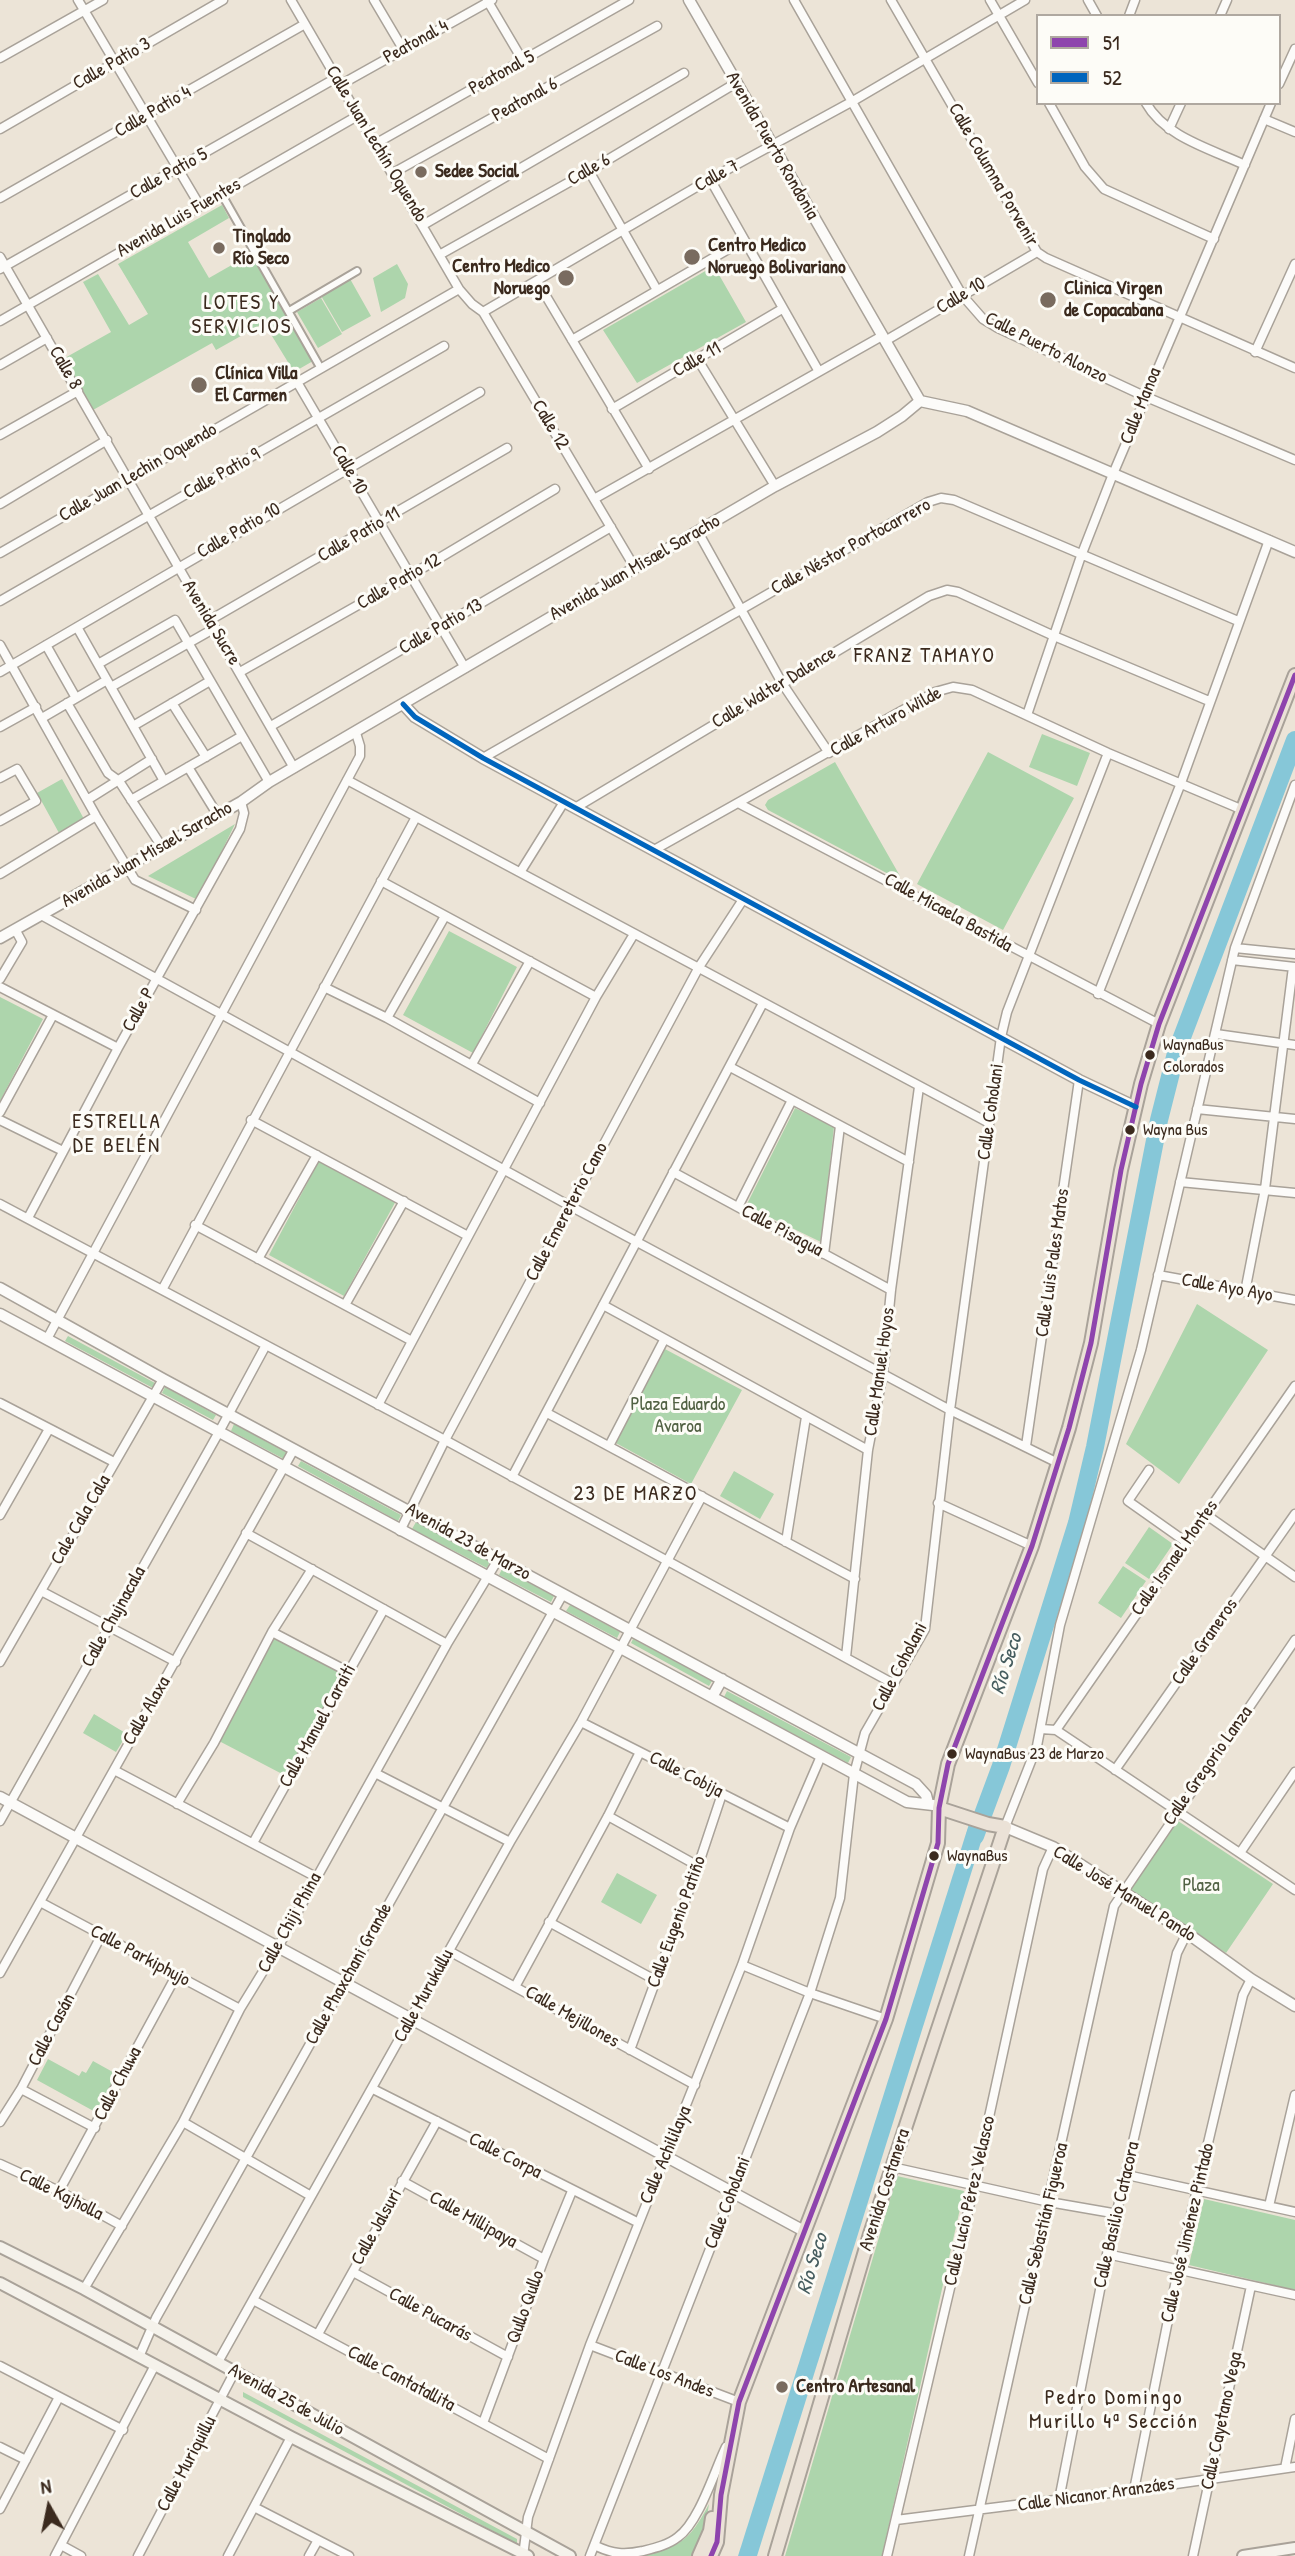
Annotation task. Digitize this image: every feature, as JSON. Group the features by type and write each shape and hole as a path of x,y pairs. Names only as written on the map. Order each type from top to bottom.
{"main road":[{"path":"699,2556 710,2531 720,2495 739,2402 886,2019 938,1843 934,1806 955,1744 1032,1546 1058,1463 1091,1343 1121,1170 1159,1024 1295,675"},
{"name":"Calle José Manuel Pando","path":"934,1806 1005,1827"},
{"name":"Avenida Costanera","path":"775,2556 892,2167 1005,1827"},
{"name":"Avenida 25 de Julio","path":"0,2247 84,2289 570,2556"},
{"name":"Avenida 25 de Julio","path":"0,2283 290,2437 525,2555"},
{"path":"711,2556 717,2542 720,2495"},
{"path":"1242,2556 1295,2548"}],"street":[{"path":"78,0 200,206"},
{"path":"0,58 103,0"},
{"name":"Calle Patio 3","path":"0,129 223,0"},
{"name":"Calle Juan Lechín Oquendo","path":"291,0 459,289"},
{"path":"374,0 403,49"},
{"name":"Peatonal 5","path":"375,144 629,0"},
{"name":"Avenida Puerto Rondonia","path":"689,0 920,401"},
{"name":"Calle Puerto Alonzo","path":"794,0 962,295 983,319 1144,396 1295,460"},
{"name":"Calle Columna Porvenir","path":"891,0 1037,252 1178,318 1295,368"},
{"path":"990,0 1036,80"},
{"name":"Calle 7","path":"483,312 1025,0"},
{"path":"489,1 523,61"},
{"name":"Peatonal 4","path":"338,81 403,49 489,1"},
{"name":"Calle Patio 4","path":"0,198 304,24"},
{"name":"Peatonal 6","path":"393,173 657,26"},
{"path":"1281,80 1295,49"},
{"path":"424,225 684,73"},
{"name":"Calle Patio 5","path":"2,267 338,81"},
{"name":"Calle 6","path":"441,254 589,171 736,83"},
{"path":"1050,105 1085,167 1104,189 1214,239"},
{"path":"1147,105 1169,130 1245,164"},
{"path":"1169,130 1180,105"},
{"name":"Calle Manoa","path":"1027,715 1081,556 1144,396 1270,105"},
{"name":"Avenida Luis Fuentes","path":"0,321 359,115"},
{"path":"1264,119 1295,132"},
{"path":"589,171 657,290"},
{"path":"710,179 818,370"},
{"path":"221,193 320,367"},
{"path":"572,340 744,240"},
{"name":"Calle 10","path":"594,499 818,370 883,339 1037,252"},
{"name":"Calle 8","path":"0,257 2,267 28,306 129,478"},
{"path":"1255,352 1295,264"},
{"path":"289,311 357,271"},
{"path":"537,281 649,469"},
{"name":"Calle 12","path":"459,289 483,312 635,568"},
{"name":"Calle Juan Lechin Oquendo","path":"0,553 459,289"},
{"name":"Calle 11","path":"612,409 782,309"},
{"path":"0,365 47,338"},
{"name":"Calle Patio 9","path":"0,601 443,346"},
{"path":"698,360 775,486"},
{"name":"Calle 10","path":"297,382 465,668"},
{"path":"0,435 78,391"},
{"name":"Calle Patio 10","path":"0,672 480,392"},
{"path":"920,401 967,411 1295,552"},
{"name":"Avenida Juan Misael Saracho","path":"0,938 241,802 269,782 775,486 877,432 920,401"},
{"path":"0,504 107,440"},
{"name":"Calle Patio 11","path":"42,718 76,698 188,643 212,624 507,448"},
{"name":"Avenida Sucre","path":"129,478 294,768"},
{"name":"Calle Patio 12","path":"240,672 555,489"},
{"name":"Calle Néstor Portocarrero","path":"484,758 928,502 941,498 954,500 1238,621"},
{"name":"Calle Patio 13","path":"271,726 611,527"},
{"path":"698,532 782,683 829,753"},
{"path":"1098,994 1181,783 1269,540"},
{"name":"Calle Walter Dalence","path":"575,808 929,596 947,590 958,592 1054,636 1209,701"},
{"path":"98,664 175,620 269,782"},
{"path":"77,626 164,781"},
{"path":"0,645 135,880 196,910"},
{"path":"46,645 76,698"},
{"path":"133,726 210,681"},
{"name":"Calle Arturo Wilde","path":"654,850 945,688 962,687 972,690 1108,753 1243,810"},
{"path":"172,703 206,757"},
{"path":"67,704 108,773 118,781 162,847"},
{"path":"403,705 415,717 564,802 1079,1080 1136,1107"},
{"path":"0,727 36,707"},
{"path":"47,1339 360,756 356,733"},
{"path":"131,800 242,736"},
{"name":"Calle Coholani","path":"590,2556 810,1993 840,1898 854,1774 869,1723 925,1629 938,1503 1001,1037 1007,1012 1108,753"},
{"path":"87,800 152,759"},
{"path":"188,767 217,814"},
{"path":"0,778 17,769 36,801 0,821"},
{"path":"347,780 989,1123"},
{"path":"1005,1827 1041,1729 1060,1625 1141,1350 1235,947 1295,785"},
{"name":"Calle P","path":"27,1218 240,829 244,813 241,802"},
{"path":"521,871 564,802"},
{"name":"Calle Micaela Bastida","path":"738,803 1159,1024"},
{"path":"0,874 96,816"},
{"path":"162,1290 416,817"},
{"path":"381,881 596,997"},
{"name":"Calle Emereterio Cano","path":"400,1531 409,1509 569,1206 699,967 744,898"},
{"path":"41,915 569,1206 950,1410 1058,1463"},
{"path":"387,1018 445,916"},
{"path":"0,979 22,942 15,929"},
{"path":"378,1405 596,997 634,934"},
{"path":"1235,947 1295,954"},
{"path":"1232,960 1294,967 1265,1189 1245,1292"},
{"path":"472,1064 530,961"},
{"path":"0,987 118,1048"},
{"path":"324,987 387,1018 540,1103"},
{"path":"512,1477 763,1003"},
{"path":"0,1112 53,1015"},
{"path":"1216,1034 1295,1045"},
{"path":"730,1067 909,1162"},
{"name":"Calle Luis Pales Matos","path":"1026,1446 1079,1080"},
{"name":"Calle Manuel Hoyos","path":"846,1657 868,1450 883,1373 891,1290 919,1087"},
{"path":"738,1207 792,1100"},
{"path":"1197,1109 1295,1119"},
{"path":"0,1120 63,1151"},
{"path":"251,1120 468,1236"},
{"path":"824,1254 840,1126"},
{"path":"258,1259 317,1155"},
{"name":"Calle Pisagua","path":"673,1172 891,1290"},
{"path":"1180,1182 1295,1193"},
{"path":"345,1305 404,1201"},
{"path":"0,1204 445,1440 894,1684"},
{"path":"195,1225 412,1341"},
{"name":"Calle Ayo Ayo","path":"1158,1275 1295,1300"},
{"name":"Avenida 23 de Marzo","path":"0,1288 163,1379 916,1784 934,1806"},
{"path":"603,1305 868,1450"},
{"name":"Avenida 23 de Marzo","path":"0,1314 907,1802 934,1806"},
{"path":"610,1446 664,1340"},
{"name":"Calle Chujnacala","path":"0,1821 219,1432 265,1345"},
{"name":"Cale Cala Cala","path":"0,1662 163,1379"},
{"name":"Calle Ismael Montes","path":"1056,1730 1295,1386"},
{"path":"0,1403 114,1462"},
{"path":"547,1413 855,1580"},
{"path":"786,1542 806,1417"},
{"path":"0,1515 50,1429"},
{"name":"Calle Alaxa","path":"0,1973 294,1449"},
{"path":"1149,1470 1128,1500 1186,1542"},
{"path":"0,1493 9,1498"},
{"name":"Calle Murukullu","path":"218,2362 412,2021 510,1842 581,1722 702,1496"},
{"path":"938,1503 1032,1546"},
{"path":"1205,1514 1295,1577"},
{"name":"Calle Graneros","path":"1115,1770 1295,1514"},
{"path":"246,1533 447,1644"},
{"name":"Calle Chiji Phina","path":"84,2289 183,2122 240,2009 278,1947 447,1644 499,1558"},
{"path":"177,1804 214,1743 272,1632 312,1569"},
{"path":"41,1591 176,1662"},
{"name":"Calle Phaxchani Grande","path":"139,2357 154,2328 156,2318 563,1594"},
{"name":"Calle Manuel Caraiti","path":"253,1843 384,1609"},
{"path":"272,1632 347,1671"},
{"name":"Calle Gregorio Lanza","path":"1121,1893 1295,1640"},
{"path":"712,1697 722,1679"},
{"name":"Calle Cobija","path":"581,1722 790,1828"},
{"path":"1041,1729 1056,1730 1295,1890"},
{"path":"516,1985 640,1752"},
{"name":"Calle Achililaya","path":"525,2555 528,2516 590,2344 637,2222 695,2085 742,1965 790,1828 821,1756"},
{"path":"114,1770 316,1877"},
{"path":"1240,1853 1295,1772"},
{"path":"375,1773 510,1842"},
{"name":"Calle Eugenio Patiño","path":"630,2050 722,1794"},
{"path":"0,1797 804,2231"},
{"path":"608,1816 698,1866"},
{"name":"Calle José Manuel Pando","path":"1005,1827 1053,1847 1295,2006"},
{"name":"Calle Lucio Pérez Velasco","path":"887,2556 974,2186 1043,1869 1053,1847"},
{"name":"Calle Sebastián Figueroa","path":"970,2556 1114,1906 1121,1893"},
{"name":"Calle Parkiphujo","path":"40,1902 240,2009"},
{"path":"549,1922 655,1980"},
{"name":"Calle Basilio Catacora","path":"1059,2500 1107,2254 1177,1952 1187,1933"},
{"name":"Calle Casán","path":"0,2122 21,2089 101,1936"},
{"name":"Calle Mejillones","path":"449,1951 516,1985 695,2085"},
{"path":"742,1965 810,1993 886,2019"},
{"name":"Calle Chuwa","path":"59,2191 176,1976"},
{"name":"Calle José Jiménez Pintado","path":"1133,2490 1178,2270 1243,1995 1251,1979"},
{"path":"21,2089 95,2127"},
{"name":"Calle Corpa","path":"373,2089 637,2222"},
{"path":"1269,2206 1295,2095"},
{"name":"Calle Jalsuri","path":"318,2334 437,2121"},
{"path":"183,2122 311,2196"},
{"name":"Calle Kajholla","path":"0,2164 59,2191 122,2226"},
{"path":"892,2167 1049,2202 1118,2214"},
{"path":"1127,2175 1295,2212"},
{"name":"Calle Millipaya","path":"402,2181 544,2259"},
{"name":"Qullo Qullo","path":"483,2423 572,2191"},
{"path":"1107,2254 1295,2295"},
{"name":"Calle Pucarás","path":"353,2272 508,2357"},
{"name":"Calle Cayetano Vega","path":"1193,2556 1251,2286"},
{"name":"Calle Cantatallita","path":"253,2300 550,2459"},
{"name":"Calle Los Andes","path":"590,2344 739,2402"},
{"path":"55,2556 155,2365"},
{"path":"0,2366 123,2430"},
{"name":"Calle Muriquillu","path":"138,2556 235,2371"},
{"path":"0,2509 59,2397"},
{"path":"1285,2468 1295,2419"},
{"path":"596,2546 612,2554 631,2553 657,2548 678,2538 692,2524 732,2435"},
{"path":"228,2556 290,2437"},
{"path":"0,2447 26,2460"},
{"name":"Calle Nicanor Aranzáes","path":"896,2520 979,2511 1295,2466"},
{"path":"254,2507 349,2556"},
{"path":"309,2556 318,2540"},
{"path":"61,2545 81,2556"}],"green space":[{"path":"222,205 229,218 188,242 209,278 251,254 313,361 294,372 264,323 216,350 212,343 93,410 63,359 111,332 83,282 98,274 129,325 148,314 118,264"},
{"path":"397,264 408,284 405,298 381,312 373,278"},
{"path":"714,266 746,322 637,383 603,330"},
{"path":"349,277 371,316 342,332 320,294"},
{"path":"321,298 342,334 318,348 297,312"},
{"path":"1042,734 1090,753 1077,786 1029,767"},
{"path":"988,752 1074,798 1003,930 917,884"},
{"path":"835,762 900,876 896,878 768,810 765,805 768,800"},
{"path":"62,779 84,819 59,833 37,793"},
{"path":"235,824 198,900 148,876"},
{"path":"449,931 517,967 473,1053 403,1015"},
{"path":"0,997 43,1019 0,1101"},
{"path":"795,1108 834,1127 821,1242 746,1206"},
{"path":"320,1159 397,1199 344,1296 269,1255"},
{"path":"1197,1304 1268,1350 1179,1484 1126,1444"},
{"path":"68,1336 155,1383 153,1388 65,1341"},
{"name":"Plaza Eduardo Avaroa","path":"663,1348 742,1390 691,1484 614,1442"},
{"path":"165,1387 216,1415 213,1420 162,1393"},
{"path":"234,1424 287,1453 284,1459 231,1431"},
{"path":"301,1461 401,1515 398,1521 298,1466"},
{"path":"734,1471 774,1494 760,1519 720,1496"},
{"path":"416,1522 490,1561 487,1568 412,1529"},
{"path":"1149,1527 1173,1544 1149,1579 1125,1563"},
{"path":"1123,1566 1146,1581 1121,1618 1098,1603"},
{"path":"502,1569 554,1596 551,1602 499,1575"},
{"path":"570,1605 620,1632 617,1638 566,1611"},
{"path":"275,1637 342,1673 286,1776 219,1741"},
{"path":"633,1639 712,1681 709,1686 631,1643"},
{"path":"727,1691 851,1757 848,1763 724,1697"},
{"path":"94,1714 127,1734 116,1752 83,1733"},
{"name":"Plaza","path":"1175,1819 1273,1884 1226,1953 1129,1889"},
{"path":"617,1873 657,1895 641,1924 601,1902"},
{"path":"48,2059 79,2076 82,2071 86,2073 93,2061 120,2076 99,2114 37,2080"},
{"path":"897,2176 964,2191 882,2556 785,2556"},
{"path":"1204,2199 1295,2220 1295,2290 1189,2265"},
{"path":"243,2392 517,2539 517,2544 243,2397"},
{"path":"709,2504 702,2538 693,2556 630,2556 659,2551 678,2543 694,2529"}],"water":[{"name":"Río Seco","path":"969,1824 985,1829 757,2556 738,2556"}],"waterway":[{"name":"Río Seco","path":"975,1836 1001,1766 1077,1523 1095,1447 1159,1120 1176,1053 1295,740"}],"transit line":[{"name":"51","path":"711,2556 717,2542 721,2495 739,2402 886,2019 938,1843 939,1808 948,1764 1032,1546 1069,1428 1091,1343 1121,1170 1141,1084 1159,1024 1295,675"},
{"name":"52","path":"403,704 415,717 483,758 1079,1080 1136,1107"}],"place":[{"name":"Sedee Social","path":"421,172"},
{"name":"Tinglado Río Seco","path":"219,248"},
{"name":"Centro Medico Noruego Bolivariano","path":"692,257"},
{"name":"Centro Medico Noruego","path":"566,278"},
{"name":"Clinica Virgen de Copacabana","path":"1048,300"},
{"name":"Clínica Villa El Carmen","path":"199,385"},
{"name":"WaynaBus Colorados","path":"1150,1055"},
{"name":"Wayna Bus","path":"1130,1130"},
{"name":"WaynaBus 23 de Marzo","path":"952,1754"},
{"name":"WaynaBus","path":"934,1856"},
{"name":"Centro Artesanal","path":"782,2387"}],"district":[{"name":"LOTES Y SERVICIOS","path":"242,315"},
{"name":"FRANZ TAMAYO","path":"925,656"},
{"name":"ESTRELLA DE BELÉN","path":"117,1134"},
{"name":"23 DE MARZO","path":"636,1494"},
{"name":"Pedro Domingo Murillo 4ª Sección","path":"1114,2410"}]}
